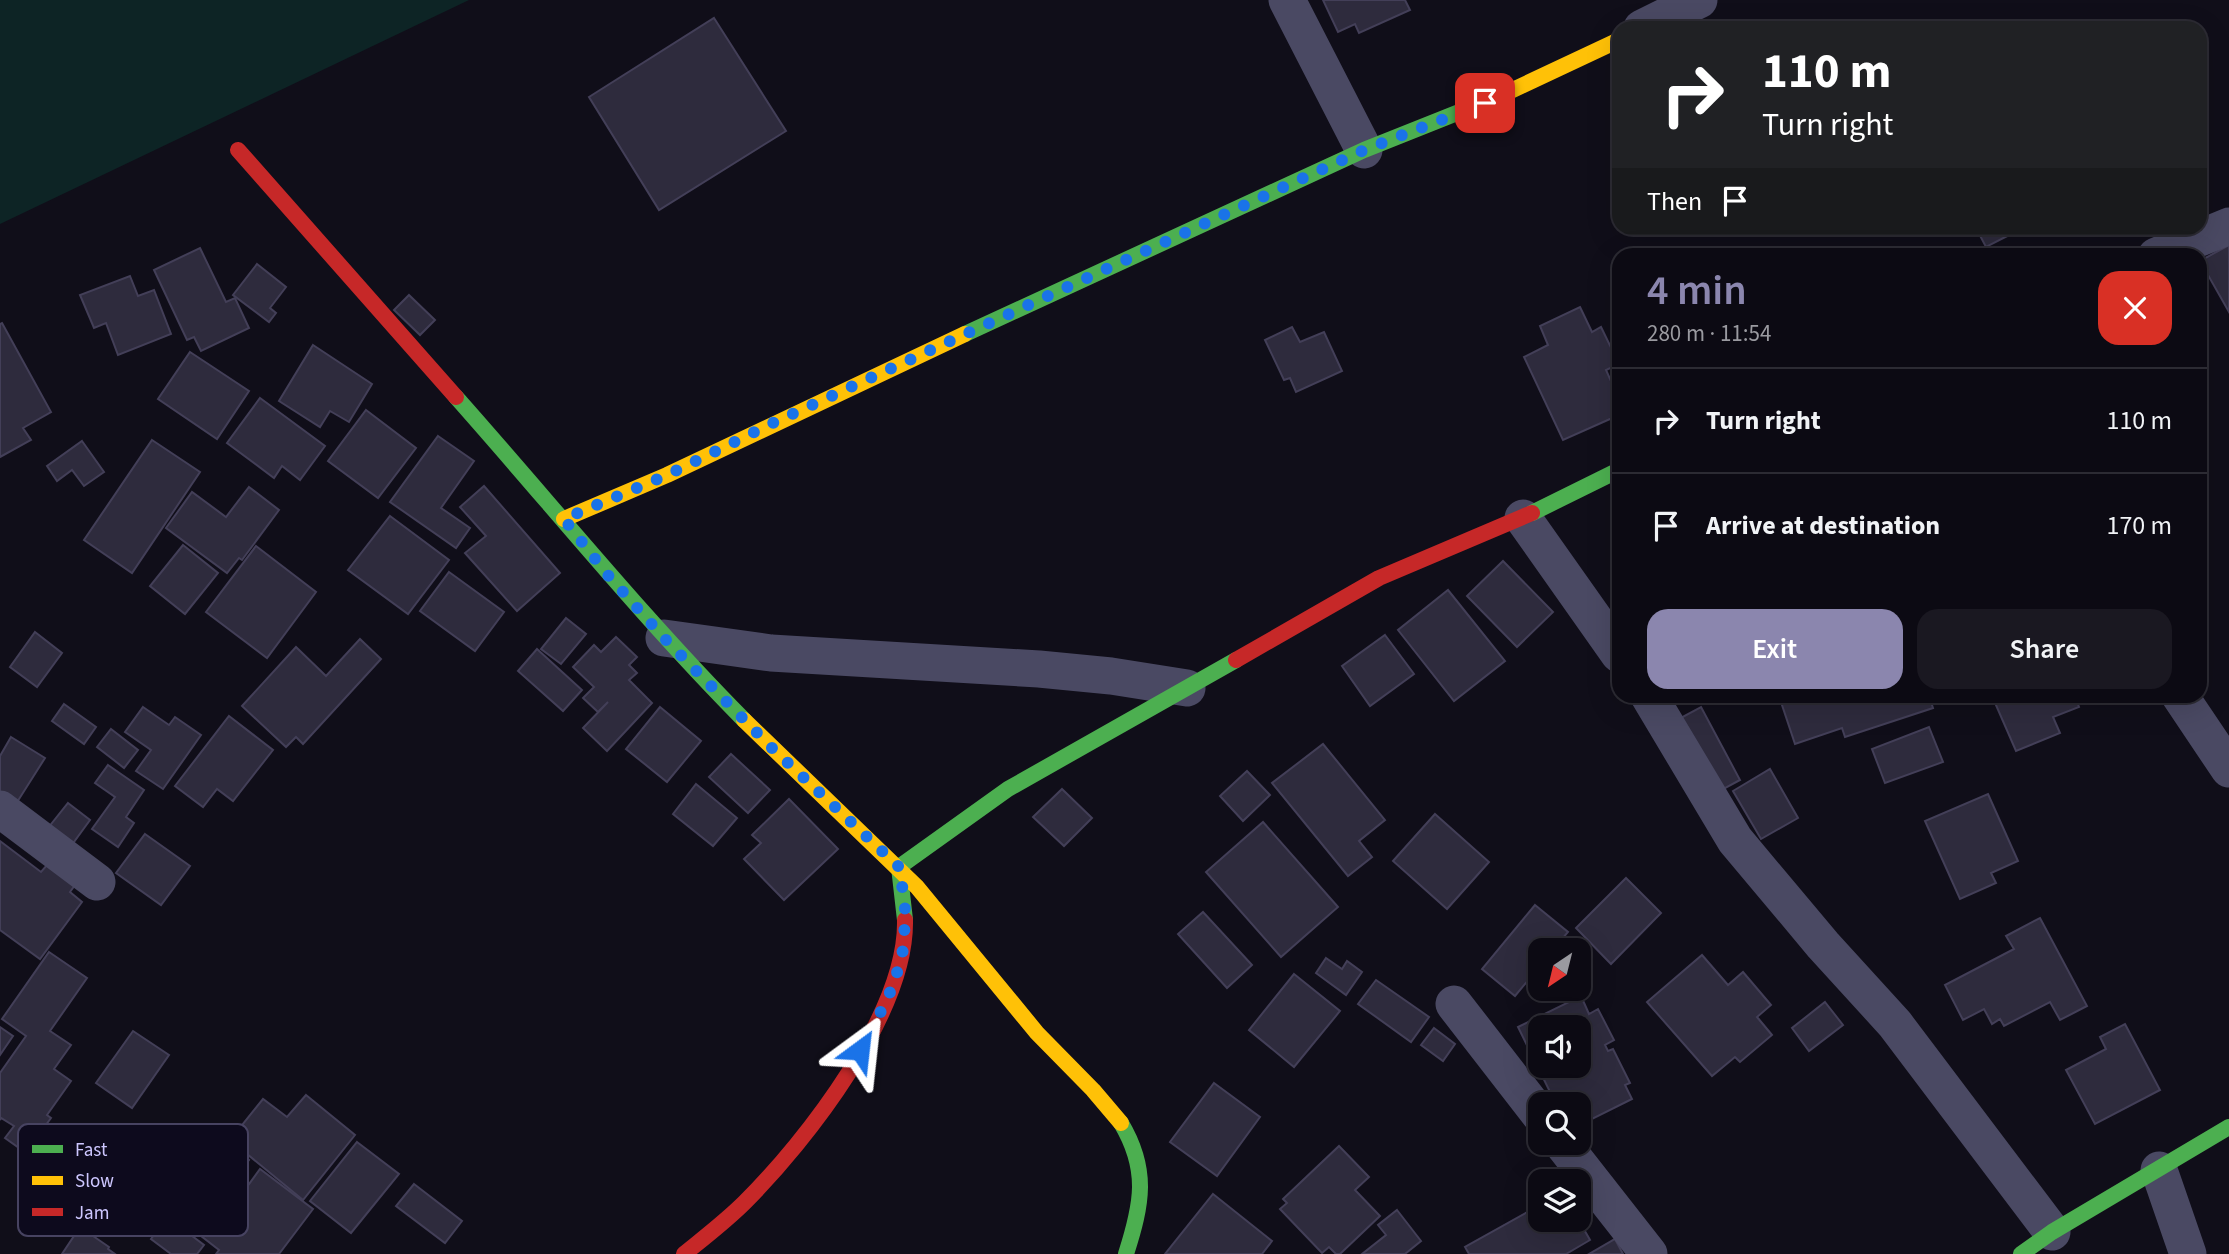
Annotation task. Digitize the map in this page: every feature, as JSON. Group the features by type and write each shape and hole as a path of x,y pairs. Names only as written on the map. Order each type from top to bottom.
{"street":[{"path":"1287,0 1364,150"},
{"path":"1656,21 1699,0"},
{"path":"564,519 667,475 775,422 1364,150 1485,103 1612,43"},
{"path":"238,150 564,519 606,573 664,638 772,748 899,867 1045,1043 1086,1082 1120,1122 1137,1156 1142,1192 1126,1254"},
{"path":"2175,248 2229,226"},
{"path":"899,867 1008,789 1378,578 1523,518 1612,474"},
{"path":"1523,518 1612,644"},
{"path":"664,638 771,653 1039,669 1111,676 1187,688"},
{"path":"1660,703 1693,773 1735,840 1823,945 1895,1024 2052,1232"},
{"path":"2185,703 2229,769"},
{"path":"0,809 97,881"},
{"path":"684,1254 761,1185 823,1110 872,1030 894,984 904,946 905,904 899,867"},
{"path":"1454,1004 1528,1100"},
{"path":"2021,1254 2052,1232 2229,1127"},
{"path":"1571,1155 1648,1254"},
{"path":"2159,1170 2188,1254"}],"green space":[{"path":"0,0 469,0 0,224"}],"building":[{"path":"1323,0 1405,0 1410,10 1359,33 1355,24 1338,32"},
{"path":"714,18 786,131 659,210 589,97"},
{"path":"1980,235 2009,235 1986,247"},
{"path":"2229,245 2229,312 2207,273 2207,257"},
{"path":"200,248 226,302 235,298 249,328 201,351 194,337 187,340 154,270"},
{"path":"257,264 286,287 270,308 276,313 269,322 233,295"},
{"path":"130,276 138,296 154,290 171,334 118,355 106,323 94,328 80,295"},
{"path":"409,295 435,320 420,335 394,310"},
{"path":"1580,307 1592,332 1601,327 1612,350 1612,367 1606,370 1612,383 1612,418 1563,440 1524,357 1548,345 1540,326"},
{"path":"2,323 51,412 23,428 31,440 0,457 0,324"},
{"path":"1292,327 1300,342 1324,332 1342,371 1296,392 1290,378 1284,380 1265,340"},
{"path":"313,345 372,384 349,422 330,411 320,427 279,401"},
{"path":"190,352 249,391 217,439 158,399"},
{"path":"260,398 325,446 300,480 282,466 274,478 227,443"},
{"path":"366,410 416,448 378,498 328,461"},
{"path":"438,436 474,461 441,508 470,528 456,548 390,502"},
{"path":"152,440 200,472 132,573 84,540"},
{"path":"82,441 104,472 84,486 72,470 57,481 47,466"},
{"path":"484,486 560,573 517,611 465,553 486,536 460,507"},
{"path":"249,487 279,510 242,560 239,558 227,573 166,528 192,492 226,517"},
{"path":"390,516 449,560 408,614 348,570"},
{"path":"183,545 218,573 185,614 150,586"},
{"path":"256,546 316,592 267,658 206,612"},
{"path":"1503,561 1553,612 1517,647 1467,596"},
{"path":"449,572 504,612 475,651 420,611"},
{"path":"1448,590 1505,661 1454,701 1398,630"},
{"path":"566,618 586,634 561,664 541,649"},
{"path":"35,632 62,653 37,687 10,667"},
{"path":"1385,635 1414,674 1370,706 1342,666"},
{"path":"616,637 637,657 629,665 637,673 629,680 652,703 607,751 583,728 608,702 598,712 583,698 594,687 573,667 594,645 601,652"},
{"path":"360,639 381,659 303,744 296,737 286,747 242,706 296,647 326,676"},
{"path":"537,649 582,690 563,711 518,671"},
{"path":"1781,703 1931,703 1933,708 1845,737 1842,728 1795,744"},
{"path":"1995,703 2078,703 2079,707 2053,717 2060,733 2016,751"},
{"path":"64,704 96,727 84,744 52,721"},
{"path":"143,707 169,725 175,717 201,735 163,789 136,771 151,750 125,732"},
{"path":"660,707 701,741 667,782 626,749"},
{"path":"1701,707 1740,780 1716,793 1677,720"},
{"path":"229,716 273,750 233,801 217,789 203,807 175,786"},
{"path":"1929,727 1943,762 1885,783 1872,749"},
{"path":"111,729 138,750 124,768 97,747"},
{"path":"11,737 45,758 14,807 0,799 0,756"},
{"path":"1323,744 1385,820 1359,841 1372,857 1348,876 1272,783"},
{"path":"731,754 770,790 748,813 709,777"},
{"path":"108,765 144,790 126,817 134,823 118,847 92,829 115,797 95,783"},
{"path":"1770,769 1798,818 1761,839 1733,791"},
{"path":"1247,771 1270,795 1243,821 1220,796"},
{"path":"696,784 737,818 713,846 673,814"},
{"path":"1062,789 1092,818 1064,846 1033,817"},
{"path":"1988,794 2018,861 1991,873 1996,883 1960,899 1925,821"},
{"path":"789,799 838,849 784,900 744,859 761,843 752,835"},
{"path":"68,803 90,820 71,846 48,828"},
{"path":"1435,814 1489,862 1447,909 1393,861"},
{"path":"1263,822 1338,907 1281,957 1206,872"},
{"path":"145,834 190,866 161,905 116,873"},
{"path":"0,841 41,872 47,865 75,885 70,892 82,902 40,959 0,930"},
{"path":"1626,878 1661,913 1611,964 1591,943 1591,938 1586,938 1576,928"},
{"path":"1535,905 1568,932 1563,938 1528,938 1528,980 1515,996 1482,969"},
{"path":"1203,912 1252,965 1227,988 1178,934"},
{"path":"2040,918 2087,1006 2060,1020 2050,1002 2004,1026 2000,1019 1992,1024 1984,1009 1963,1020 1945,985 2014,949 2006,936"},
{"path":"49,952 87,978 50,1031 71,1045 54,1069 71,1081 47,1115 51,1118 47,1124 18,1124 18,1147 5,1138 14,1126 1,1118 0,1120 0,1073 26,1036 2,1019"},
{"path":"1702,955 1728,985 1743,972 1771,1005 1757,1017 1772,1035 1740,1062 1735,1057 1712,1076 1647,1002"},
{"path":"1326,958 1342,969 1347,961 1362,972 1346,995 1316,973"},
{"path":"1294,974 1340,1011 1294,1067 1249,1030"},
{"path":"1376,980 1429,1017 1411,1042 1358,1004"},
{"path":"1571,1001 1583,1001 1589,1014 1598,1009 1614,1040 1605,1045 1608,1051 1613,1049 1630,1083 1625,1085 1632,1099 1591,1120 1591,1092 1550,1092 1543,1078 1591,1078 1591,1015 1542,1015"},
{"path":"1825,1002 1843,1025 1809,1051 1792,1028"},
{"path":"1528,1022 1528,1047 1518,1027"},
{"path":"2125,1024 2160,1090 2095,1124 2066,1070 2106,1049 2100,1037"},
{"path":"0,1027 13,1036 0,1055"},
{"path":"1434,1028 1455,1044 1443,1061 1421,1045"},
{"path":"133,1031 169,1055 132,1108 96,1083"},
{"path":"1214,1083 1260,1117 1217,1176 1170,1142"},
{"path":"306,1095 355,1135 303,1200 248,1155 248,1124 243,1124 263,1099 287,1117"},
{"path":"357,1142 399,1174 351,1233 310,1201"},
{"path":"1339,1146 1369,1177 1355,1190 1380,1216 1340,1254 1336,1254 1329,1247 1322,1253 1280,1209 1287,1203 1283,1199"},
{"path":"260,1169 313,1209 279,1254 216,1254 219,1250 201,1236 248,1236 248,1185"},
{"path":"414,1184 462,1221 445,1243 396,1206"},
{"path":"1213,1194 1272,1241 1262,1254 1165,1254"},
{"path":"1397,1210 1421,1241 1405,1254 1362,1254 1386,1235 1378,1225"},
{"path":"1528,1212 1528,1232 1585,1232 1590,1240 1566,1254 1469,1254 1465,1247"},
{"path":"74,1236 93,1236 115,1254 62,1254"},
{"path":"153,1236 192,1236 204,1245 197,1254 171,1254 151,1239"},
{"path":"1615,1239 1623,1254 1589,1254"}],"traffic: fast":[{"path":"965,334 1364,150 1502,95"},
{"path":"456,397 633,601 744,720"},
{"path":"1532,513 1612,473"},
{"path":"905,920 899,867 1008,789 1236,660"},
{"path":"1121,1123 1136,1156 1140,1187 1136,1219 1126,1254"},
{"path":"2021,1254 2052,1232 2229,1127"}],"traffic: slow":[{"path":"1502,95 1612,43"},
{"path":"564,519 667,475 965,334"},
{"path":"744,720 917,887 1037,1033 1121,1123"}],"traffic: jam":[{"path":"238,150 456,397"},
{"path":"1236,660 1379,578 1532,513"},
{"path":"684,1254 730,1216 770,1176 823,1110 849,1072 872,1033 890,994 901,956 905,920"}],"route":[{"path":"860,1050 894,984 904,946 905,904 899,867 772,748 664,638 606,573 564,519 667,475 1222,214 1364,150 1485,103"}]}
